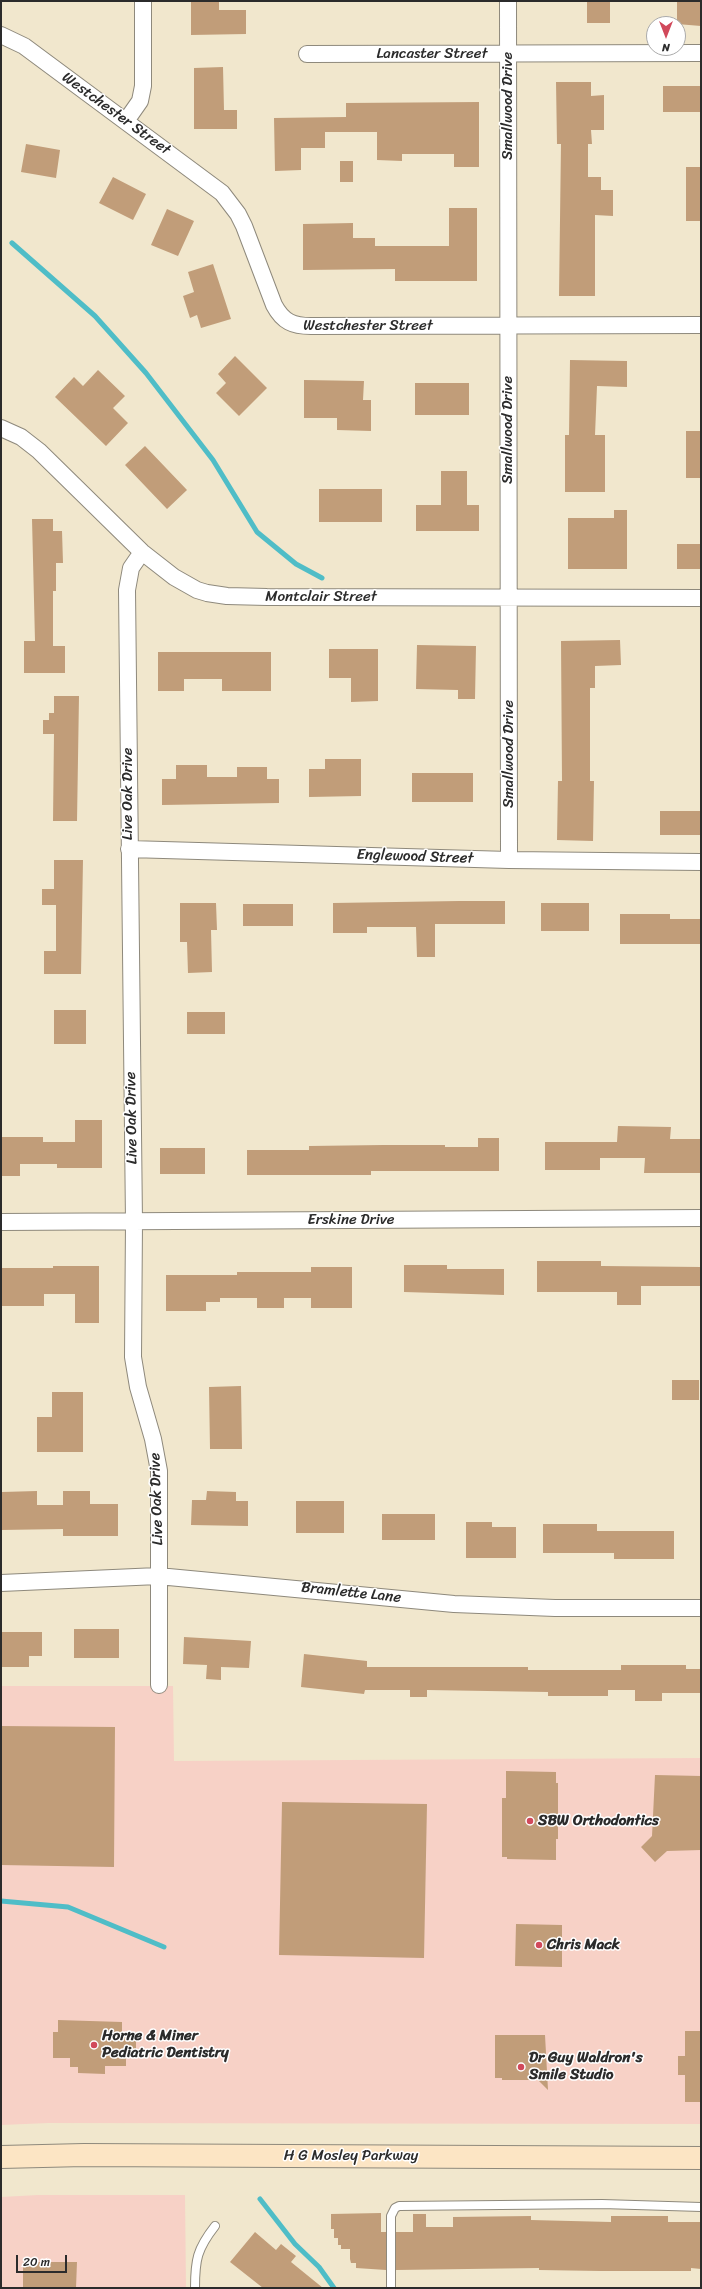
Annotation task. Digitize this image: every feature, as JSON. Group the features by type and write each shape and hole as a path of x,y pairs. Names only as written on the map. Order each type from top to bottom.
{"main road":[{"name":"H G Mosley Parkway","path":"1,2157 84,2155 701,2158"}],"street":[{"path":"126,121 140,101 144,86 143,1"},
{"name":"Smallwood Drive","path":"508,1 507,326 509,860"},
{"name":"Westchester Street","path":"1,35 24,46 211,184 230,202 244,226 274,305 280,316 287,322 311,326 701,325"},
{"name":"Lancaster Street","path":"307,54 701,54"},
{"name":"Montclair Street","path":"1,428 21,437 39,451 142,552 180,581 197,590 217,595 701,598"},
{"name":"Live Oak Drive","path":"142,552 130,568 127,590 134,1222 133,1358 138,1388 153,1439 158,1464 159,1685"},
{"name":"Englewood Street","path":"129,849 509,860 701,862"},
{"name":"Erskine Drive","path":"1,1222 701,1218"},
{"name":"Bramlette Lane","path":"1,1583 158,1576 468,1605 555,1608 701,1608"}],"lane":[{"path":"391,2288 391,2216 395,2208 399,2206 602,2204 701,2207"},
{"path":"195,2288 195,2269 198,2251 215,2226"}],"shaded area":[{"path":"1,1686 173,1686 174,1761 701,1758 701,2124 48,2123 1,2125"},
{"path":"38,2195 185,2195 186,2288 1,2288 1,2197"}],"building":[{"path":"191,1 219,1 219,10 246,10 246,34 191,35"},
{"path":"587,1 610,1 610,23 587,23"},
{"path":"677,1 701,1 701,26 686,25 686,16 677,16"},
{"path":"223,67 224,110 237,110 237,129 194,129 194,68"},
{"path":"556,82 591,82 591,96 604,95 604,130 591,130 592,144 588,144 588,177 601,177 601,190 613,190 613,216 595,215 595,296 559,296 561,144 557,144"},
{"path":"663,86 701,86 701,112 663,112"},
{"path":"479,102 479,167 454,167 454,154 402,154 402,161 377,160 377,132 325,132 325,148 301,148 301,170 275,171 274,118 346,117 346,103"},
{"path":"26,144 60,150 56,178 21,172"},
{"path":"340,161 353,161 353,182 340,182"},
{"path":"686,167 701,167 701,221 686,221"},
{"path":"113,177 146,194 133,220 99,203"},
{"path":"449,208 477,208 477,281 395,281 395,269 303,270 303,224 353,223 353,238 375,238 375,246 449,246"},
{"path":"167,209 194,221 178,256 151,245"},
{"path":"213,264 231,319 201,328 197,315 190,318 183,296 194,292 188,272"},
{"path":"235,356 267,388 239,416 216,393 226,383 218,374"},
{"path":"570,360 627,361 627,387 597,386 595,435 605,435 605,492 565,492 565,435 569,435"},
{"path":"98,370 125,396 113,408 128,423 106,446 55,397 74,377 83,386"},
{"path":"304,380 364,381 363,400 371,400 371,431 337,430 337,418 304,418"},
{"path":"415,383 469,383 469,415 415,415"},
{"path":"686,431 701,431 701,478 686,478"},
{"path":"145,446 187,490 167,509 125,465"},
{"path":"441,471 467,471 467,505 479,505 479,531 416,531 416,505 441,505"},
{"path":"319,489 382,489 382,522 319,522"},
{"path":"614,510 627,510 627,569 568,569 568,518 614,518"},
{"path":"32,519 53,519 53,531 62,531 63,563 56,563 56,591 53,591 53,646 65,646 65,673 24,673 24,641 35,641"},
{"path":"677,544 701,544 701,569 677,569"},
{"path":"620,640 621,665 595,666 595,688 590,688 590,781 594,781 593,841 557,840 558,781 562,781 561,641"},
{"path":"417,645 476,646 475,699 458,699 458,690 416,689"},
{"path":"329,649 378,649 378,701 351,702 351,678 329,678"},
{"path":"158,652 271,652 271,691 222,691 222,679 184,679 184,691 158,691"},
{"path":"54,696 79,696 77,821 53,821 54,734 43,734 43,720 49,720 49,713 54,713"},
{"path":"325,759 361,759 361,796 309,797 309,769 325,769"},
{"path":"176,765 207,765 207,777 237,777 237,767 267,767 267,779 279,779 279,803 162,805 162,779 176,779"},
{"path":"412,773 473,773 473,802 412,802"},
{"path":"660,811 701,811 701,835 660,835"},
{"path":"54,860 83,860 81,974 44,974 44,951 56,951 56,905 42,905 42,889 54,889"},
{"path":"505,901 505,924 435,924 435,957 417,957 416,927 367,927 367,933 333,933 333,903"},
{"path":"180,903 216,903 217,930 211,930 212,972 188,973 187,942 180,942"},
{"path":"541,903 589,903 589,931 541,931"},
{"path":"243,904 293,904 293,926 243,926"},
{"path":"620,914 670,914 670,919 701,919 701,944 620,944"},
{"path":"54,1010 86,1010 86,1044 54,1044"},
{"path":"187,1012 225,1012 225,1034 187,1034"},
{"path":"75,1120 102,1120 102,1168 57,1168 57,1164 20,1164 20,1176 1,1176 1,1137 43,1137 43,1142 75,1142"},
{"path":"618,1126 671,1127 670,1139 701,1139 701,1173 644,1173 645,1158 600,1158 600,1170 545,1170 545,1142 617,1142"},
{"path":"478,1138 499,1138 499,1171 371,1171 371,1175 247,1175 247,1150 309,1150 309,1146 383,1145 445,1145 445,1147 478,1147"},
{"path":"160,1148 205,1148 205,1174 160,1174"},
{"path":"537,1261 601,1261 601,1266 701,1267 701,1286 641,1286 641,1305 617,1305 617,1292 537,1292"},
{"path":"404,1265 447,1265 447,1269 504,1269 504,1295 404,1292"},
{"path":"53,1266 99,1266 99,1323 75,1323 75,1294 44,1294 44,1306 1,1306 1,1268 53,1268"},
{"path":"311,1267 352,1267 352,1308 311,1308 311,1298 284,1298 284,1308 257,1308 257,1298 220,1298 220,1302 206,1302 206,1311 166,1311 166,1275 237,1275 237,1272 311,1272"},
{"path":"672,1380 699,1380 699,1400 672,1400"},
{"path":"241,1386 242,1449 210,1449 209,1387"},
{"path":"52,1392 83,1392 83,1452 37,1452 37,1417 52,1417"},
{"path":"37,1491 37,1505 63,1505 63,1491 90,1491 90,1504 118,1504 118,1536 63,1536 63,1529 1,1530 2,1492"},
{"path":"207,1491 236,1492 236,1501 248,1501 248,1526 191,1525 192,1500 206,1500"},
{"path":"296,1501 344,1501 344,1533 296,1533"},
{"path":"382,1514 435,1514 435,1540 382,1540"},
{"path":"466,1522 492,1522 492,1527 516,1527 516,1558 466,1558"},
{"path":"543,1524 597,1524 597,1531 674,1531 674,1559 614,1559 614,1553 543,1553"},
{"path":"74,1629 119,1629 119,1658 74,1658"},
{"path":"1,1632 42,1632 42,1656 29,1656 29,1667 1,1667"},
{"path":"184,1637 251,1641 249,1668 221,1667 221,1680 206,1679 207,1665 183,1664"},
{"path":"304,1654 367,1661 367,1667 528,1667 528,1670 621,1670 621,1665 686,1665 686,1669 701,1669 701,1693 662,1693 662,1701 635,1701 635,1690 608,1690 608,1696 548,1696 548,1692 427,1690 427,1697 410,1697 410,1690 365,1690 364,1694 301,1687"},
{"path":"1,1726 115,1727 114,1867 1,1865"},
{"name":"SBW Orthodontics","path":"506,1771 556,1772 556,1783 558,1783 558,1839 556,1839 556,1860 507,1859 507,1857 502,1857 502,1798 506,1798"},
{"path":"655,1775 701,1776 701,1850 667,1851 655,1862 641,1847 652,1836"},
{"path":"282,1802 427,1804 424,1958 279,1955"},
{"name":"Chris Mack","path":"516,1924 562,1925 562,1967 515,1966"},
{"name":"Horne & Miner Pediatric Dentistry","path":"58,2020 122,2022 122,2032 136,2032 136,2057 126,2057 126,2066 105,2066 105,2074 78,2073 78,2067 70,2067 70,2058 53,2058 53,2032 58,2032"},
{"path":"685,2031 701,2031 701,2102 685,2102 685,2075 678,2075 678,2056 685,2056"},
{"name":"Dr Guy Waldron's Smile Studio","path":"495,2035 545,2035 548,2090 538,2080 502,2080 502,2078 495,2078"},
{"path":"381,2213 381,2232 386,2232 386,2270 356,2268 356,2263 351,2263 350,2249 341,2249 341,2245 338,2245 338,2238 334,2238 334,2229 331,2229 331,2214"},
{"path":"413,2214 426,2214 426,2227 453,2227 453,2217 531,2216 531,2220 611,2222 611,2216 668,2216 668,2222 701,2222 701,2269 691,2268 691,2271 539,2270 539,2268 396,2270 396,2232 413,2232"},
{"path":"255,2232 276,2250 281,2244 296,2256 291,2262 323,2288 263,2288 230,2262"},
{"path":"23,2262 77,2262 76,2288 23,2288"}],"waterway":[{"path":"12,243 95,316 146,373 213,460 257,532 296,564 322,578"},
{"path":"1,1901 68,1907 164,1947"},
{"path":"260,2199 295,2244 319,2267 334,2288"}],"place":[{"name":"SBW Orthodontics","path":"530,1821"},
{"name":"Chris Mack","path":"539,1945"},
{"name":"Horne & Miner Pediatric Dentistry","path":"94,2045"},
{"name":"Dr Guy Waldron's Smile Studio","path":"521,2067"}]}
